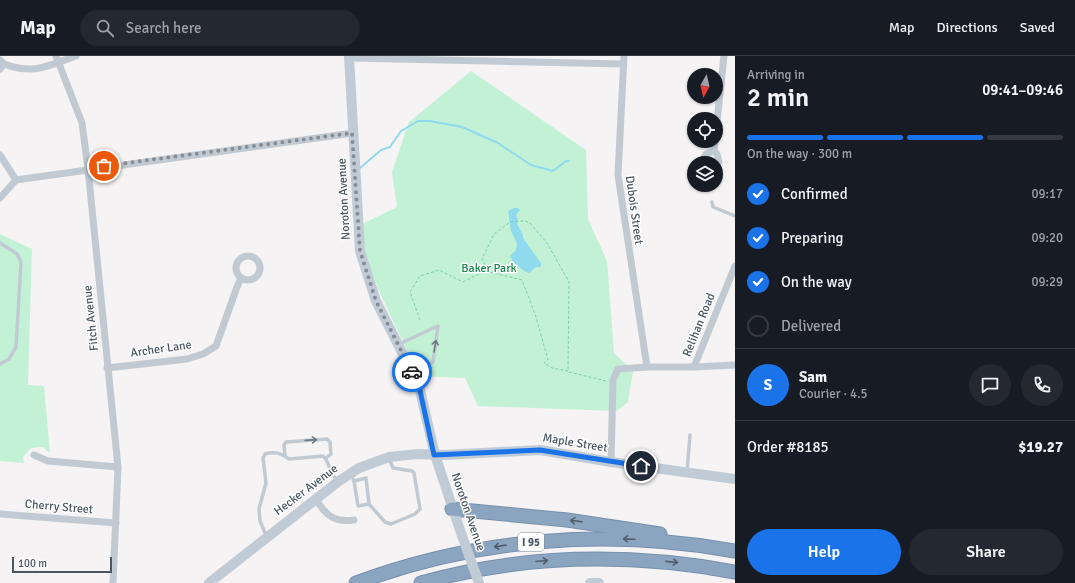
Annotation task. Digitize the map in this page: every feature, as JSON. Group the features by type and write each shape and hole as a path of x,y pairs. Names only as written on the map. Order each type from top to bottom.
{"highway":[{"path":"452,510 554,518 630,528 710,547"},
{"name":"I 95","path":"356,583 442,557 482,549 538,542 586,538 628,539 735,551"},
{"name":"I 95","path":"421,583 498,567 569,559 660,561 735,572"}],"main road":[{"name":"Noroton Avenue","path":"349,57 352,133 360,251 376,301 419,386 434,455 452,510 479,583"},
{"name":"Maple Street","path":"434,455 540,450 611,462 735,479"},
{"name":"Hecker Avenue","path":"209,583 315,498 339,481 352,477 372,462 389,457 418,454 434,455"},
{"path":"590,583 599,583"}],"street":[{"path":"1,65 19,70 34,70 58,59 76,56"},
{"name":"Dubois Street","path":"624,56 618,176 647,366"},
{"path":"718,112 724,56"},
{"path":"349,57 623,64"},
{"name":"Fitch Avenue","path":"58,59 82,123 88,169 118,467 113,583"},
{"path":"0,198 16,180 352,133"},
{"path":"714,148 714,151 718,156"},
{"path":"705,156 706,154 714,151"},
{"path":"0,155 16,180"},
{"name":"Relihan Road","path":"613,383 618,369 647,366 694,367 735,266"},
{"name":"Archer Lane","path":"107,368 187,359 203,354 216,346 237,287 242,278"},
{"path":"694,367 735,365"},
{"path":"611,462 613,383"},
{"path":"34,455 48,461 118,467"},
{"path":"315,498 328,516 335,520 354,520"},
{"name":"Cherry Street","path":"0,514 116,523"}],"lane":[{"path":"712,202 713,207 719,211 735,216"},
{"path":"0,243 17,254 20,262 16,346 9,359 0,364"},
{"path":"398,344 438,326 433,362 413,373"},
{"path":"686,472 690,435"},
{"path":"285,455 284,445 286,442 327,439 330,442 331,454 326,458"},
{"path":"267,537 260,521 260,503 266,483 263,458 265,454 285,455 289,459 323,456 326,458"},
{"path":"369,504 358,506 352,477 366,478 369,504 385,522 391,524 415,514 420,509 414,473 412,471 393,468 389,457"},
{"path":"326,458 331,474 339,481"}],"path":[{"path":"485,271 486,267 482,259 494,234 510,222 525,221 530,223 547,243 569,282 568,371"},
{"path":"420,320 410,292 420,276 439,270 463,282 485,271 522,280 536,317 548,360 544,362 552,368 613,383"}],"green space":[{"name":"Baker Park","path":"471,71 586,150 588,219 607,261 614,353 633,371 628,402 617,411 478,406 465,378 419,376 380,293 366,258 360,225 397,207 392,172 409,122"},
{"path":"0,234 32,249 28,385 44,386 50,453 43,447 31,448 23,457 24,463 0,461"}],"water":[{"path":"518,208 520,210 516,215 518,219 517,224 523,238 541,263 541,267 536,267 529,273 518,266 510,256 516,250 517,243 511,231 508,211"}],"waterway":[{"path":"360,168 381,150 390,147 401,131 418,121 430,121 462,127 498,143 531,165 553,171 566,161 569,161"}],"way so far":[{"path":"104,166 352,133 360,251 376,301 412,372"}],"route":[{"path":"412,372 419,386 434,455 540,450 641,466"}]}
